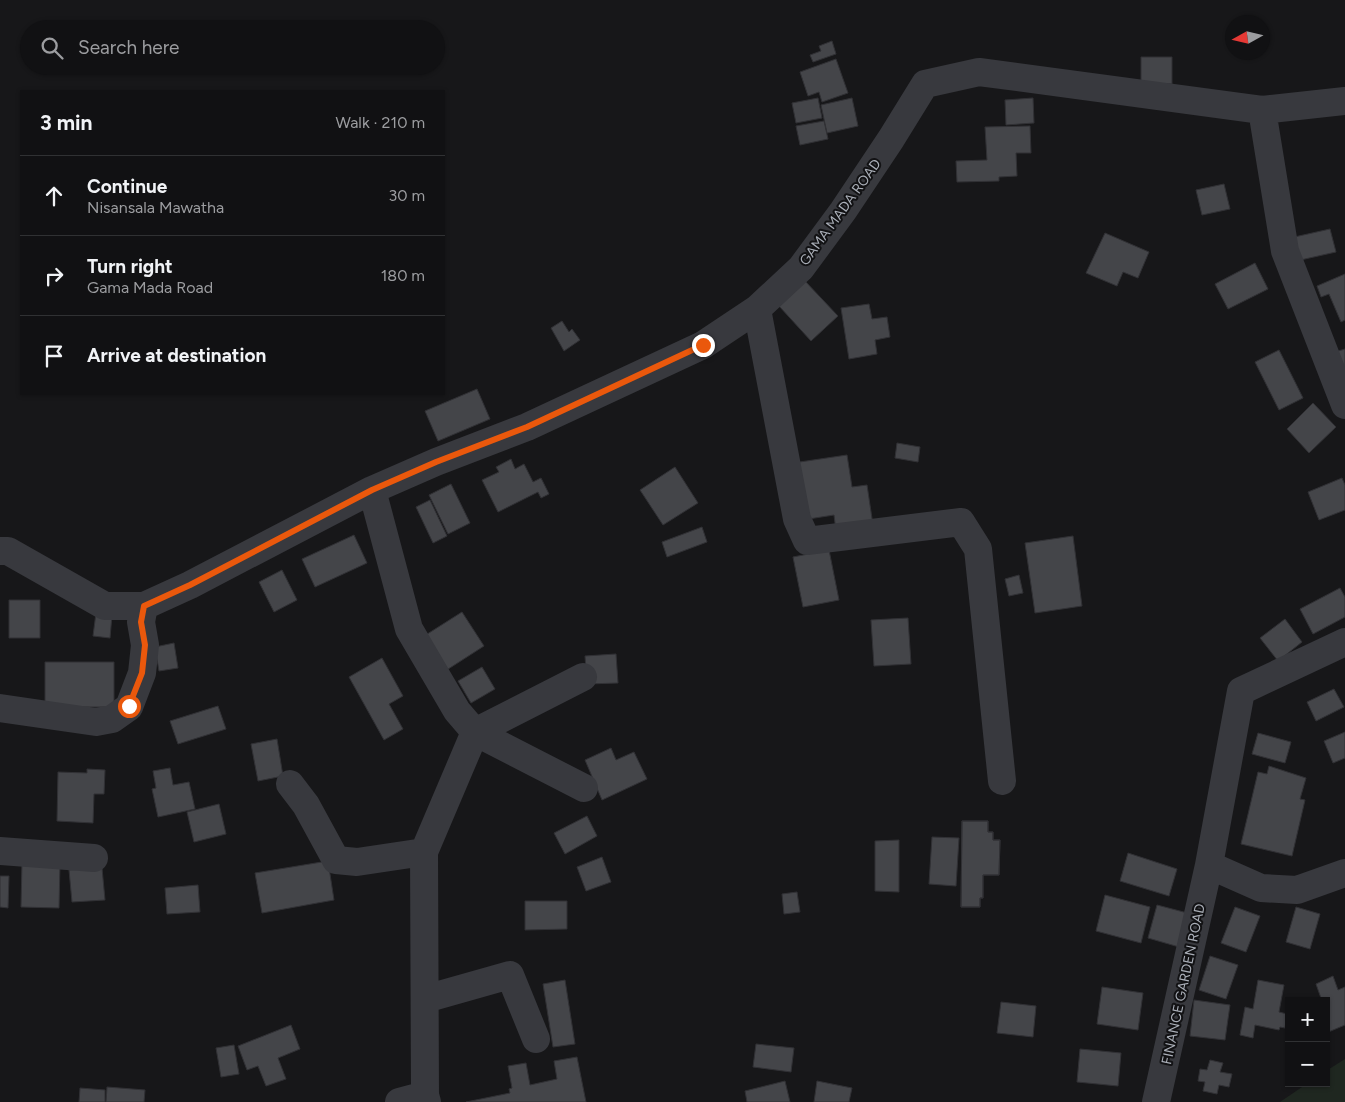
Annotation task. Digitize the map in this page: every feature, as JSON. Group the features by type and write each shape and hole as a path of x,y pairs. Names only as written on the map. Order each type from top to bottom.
{"street":[{"name":"GAMA MADA ROAD","path":"0,551 8,551 105,606 144,606 190,585 372,490 436,462 527,427 703,345 757,309 801,268 843,211 925,84 979,72 1262,110 1345,102"},
{"path":"1262,110 1285,251 1345,405"},
{"path":"757,309 797,519 807,540 961,522 978,549 1002,781"},
{"path":"372,490 409,629 457,711 475,732 584,788"},
{"path":"0,708 96,722 112,719 129,706 142,673 145,645 141,622 144,606"},
{"name":"FINANCE GARDEN ROAD","path":"1156,1102 1209,865 1242,691 1345,642"},
{"path":"399,1102 426,1098 424,852 475,732 583,677"},
{"path":"290,784 306,805 336,860 357,862 424,852"},
{"path":"0,851 94,858"},
{"path":"1209,865 1261,888 1297,890 1345,873"},
{"path":"425,999 510,975 536,1039"}],"shaded area":[{"path":"1345,1059 1345,1102 1280,1102 1302,1087 1330,1087 1330,1068"}],"building":[{"path":"832,41 836,54 813,62 810,55 821,51 819,46"},
{"path":"1141,57 1172,57 1172,84 1141,83"},
{"path":"836,59 848,93 822,102 819,92 808,96 800,72"},
{"path":"818,98 822,118 796,123 792,103"},
{"path":"852,98 858,126 827,133 821,105"},
{"path":"1033,98 1034,123 1006,125 1005,100"},
{"path":"824,121 828,139 800,145 796,126"},
{"path":"1030,126 1031,153 1016,153 1017,176 999,177 999,181 957,182 956,161 987,160 985,127"},
{"path":"1224,184 1230,209 1202,215 1196,190"},
{"path":"1330,229 1336,252 1296,261 1290,238"},
{"path":"1105,233 1149,252 1138,278 1123,272 1117,286 1086,273"},
{"path":"1255,263 1268,289 1228,309 1215,284"},
{"path":"1345,274 1345,320 1341,322 1329,294 1321,297 1317,286"},
{"path":"805,281 838,316 811,341 779,306"},
{"path":"869,304 872,319 887,317 890,337 875,340 877,354 849,359 841,308"},
{"path":"562,321 569,332 572,329 580,340 564,351 551,328"},
{"path":"1345,349 1345,374 1335,352"},
{"path":"1279,350 1303,398 1279,410 1255,362"},
{"path":"477,389 490,419 438,441 425,411"},
{"path":"1313,403 1336,427 1309,453 1287,429"},
{"path":"897,443 920,447 918,462 895,458"},
{"path":"847,455 852,487 867,485 873,525 836,531 834,515 802,520 793,463"},
{"path":"511,459 515,469 524,464 533,482 541,478 549,494 541,498 538,492 498,512 482,480 499,472 496,467"},
{"path":"675,467 698,503 663,525 640,490"},
{"path":"1342,478 1345,485 1345,510 1319,520 1308,492"},
{"path":"451,484 470,523 448,534 429,495"},
{"path":"430,500 447,536 433,543 416,507"},
{"path":"702,527 707,542 667,557 662,542"},
{"path":"354,535 367,563 315,587 302,559"},
{"path":"1073,536 1082,606 1035,613 1025,543"},
{"path":"829,550 839,600 803,607 793,557"},
{"path":"282,570 297,600 274,612 259,582"},
{"path":"1019,575 1023,593 1009,596 1005,579"},
{"path":"1340,588 1345,597 1345,617 1313,634 1300,609"},
{"path":"9,600 40,600 40,638 9,638"},
{"path":"462,612 484,646 442,673 421,638"},
{"path":"96,613 112,615 110,638 93,636"},
{"path":"908,618 911,664 874,666 871,620"},
{"path":"1285,619 1302,642 1278,661 1260,638"},
{"path":"174,643 178,668 159,671 155,647"},
{"path":"616,654 618,683 587,684 585,656"},
{"path":"382,658 403,696 389,704 403,729 384,740 349,677"},
{"path":"45,662 114,662 114,707 45,707"},
{"path":"482,667 495,689 471,703 458,681"},
{"path":"1334,689 1344,707 1316,721 1307,702"},
{"path":"218,706 226,729 178,744 170,721"},
{"path":"1345,732 1345,758 1333,763 1324,741"},
{"path":"1258,733 1291,742 1285,763 1252,754"},
{"path":"277,739 283,776 258,781 251,744"},
{"path":"611,748 616,760 634,752 647,779 602,800 585,760"},
{"path":"1269,766 1306,778 1300,799 1305,800 1292,856 1241,844 1258,772 1267,774"},
{"path":"170,768 173,785 189,782 195,809 158,817 152,789 156,788 153,771"},
{"path":"87,769 105,770 104,794 94,794 93,823 57,821 58,772 87,773"},
{"path":"219,804 226,834 194,842 187,812"},
{"path":"587,816 597,836 565,854 554,833"},
{"path":"962,821 988,821 988,832 993,832 993,840 1000,840 999,875 983,875 983,898 980,898 980,907 961,907"},
{"path":"962,821 988,821 988,832 993,832 993,840 1000,840 999,875 983,875 983,898 980,898 980,907 961,907"},
{"path":"932,837 959,838 956,886 929,884"},
{"path":"899,840 899,892 875,891 875,841"},
{"path":"1128,853 1177,869 1169,896 1120,881"},
{"path":"602,857 611,882 586,891 577,867"},
{"path":"328,861 334,900 262,913 255,873"},
{"path":"22,862 60,863 59,908 21,907"},
{"path":"102,868 105,900 72,902 69,870"},
{"path":"0,876 9,876 8,908 0,907"},
{"path":"198,885 200,912 167,914 165,888"},
{"path":"797,892 800,912 784,914 782,894"},
{"path":"1105,895 1150,907 1141,943 1096,931"},
{"path":"525,901 567,901 567,929 525,930"},
{"path":"1157,905 1195,915 1186,949 1148,938"},
{"path":"1235,907 1260,916 1246,952 1221,943"},
{"path":"1296,907 1320,914 1310,949 1286,942"},
{"path":"1210,956 1238,965 1226,999 1199,990"},
{"path":"1333,976 1338,990 1345,987 1345,1025 1330,1031 1330,997 1321,997 1316,984"},
{"path":"565,980 575,1044 553,1047 543,984"},
{"path":"1258,980 1284,985 1279,1012 1285,1014 1285,1028 1280,1027 1279,1030 1255,1025 1253,1038 1240,1035 1245,1007 1253,1009"},
{"path":"1102,987 1143,993 1138,1030 1097,1024"},
{"path":"1194,1000 1230,1005 1225,1040 1190,1036"},
{"path":"1001,1002 1036,1006 1033,1037 997,1033"},
{"path":"291,1025 300,1049 278,1058 286,1079 266,1086 258,1066 247,1070 238,1046"},
{"path":"756,1044 794,1048 791,1072 753,1067"},
{"path":"234,1045 239,1074 221,1077 216,1048"},
{"path":"1080,1049 1121,1053 1118,1086 1077,1082"},
{"path":"577,1057 586,1102 466,1102 510,1093 509,1089 512,1088 508,1066 526,1063 530,1085 557,1079 554,1061"},
{"path":"1210,1060 1223,1063 1220,1072 1232,1074 1229,1087 1219,1085 1217,1094 1203,1091 1205,1082 1198,1081 1200,1069 1207,1070"},
{"path":"785,1081 790,1102 747,1102 745,1091"},
{"path":"817,1081 852,1088 849,1102 814,1102"},
{"path":"107,1087 145,1090 144,1102 106,1102"},
{"path":"80,1088 105,1090 105,1102 79,1102"}],"route":[{"path":"129,706 142,673 145,645 141,622 144,606 190,585 372,490 436,462 527,427 703,345"}]}
